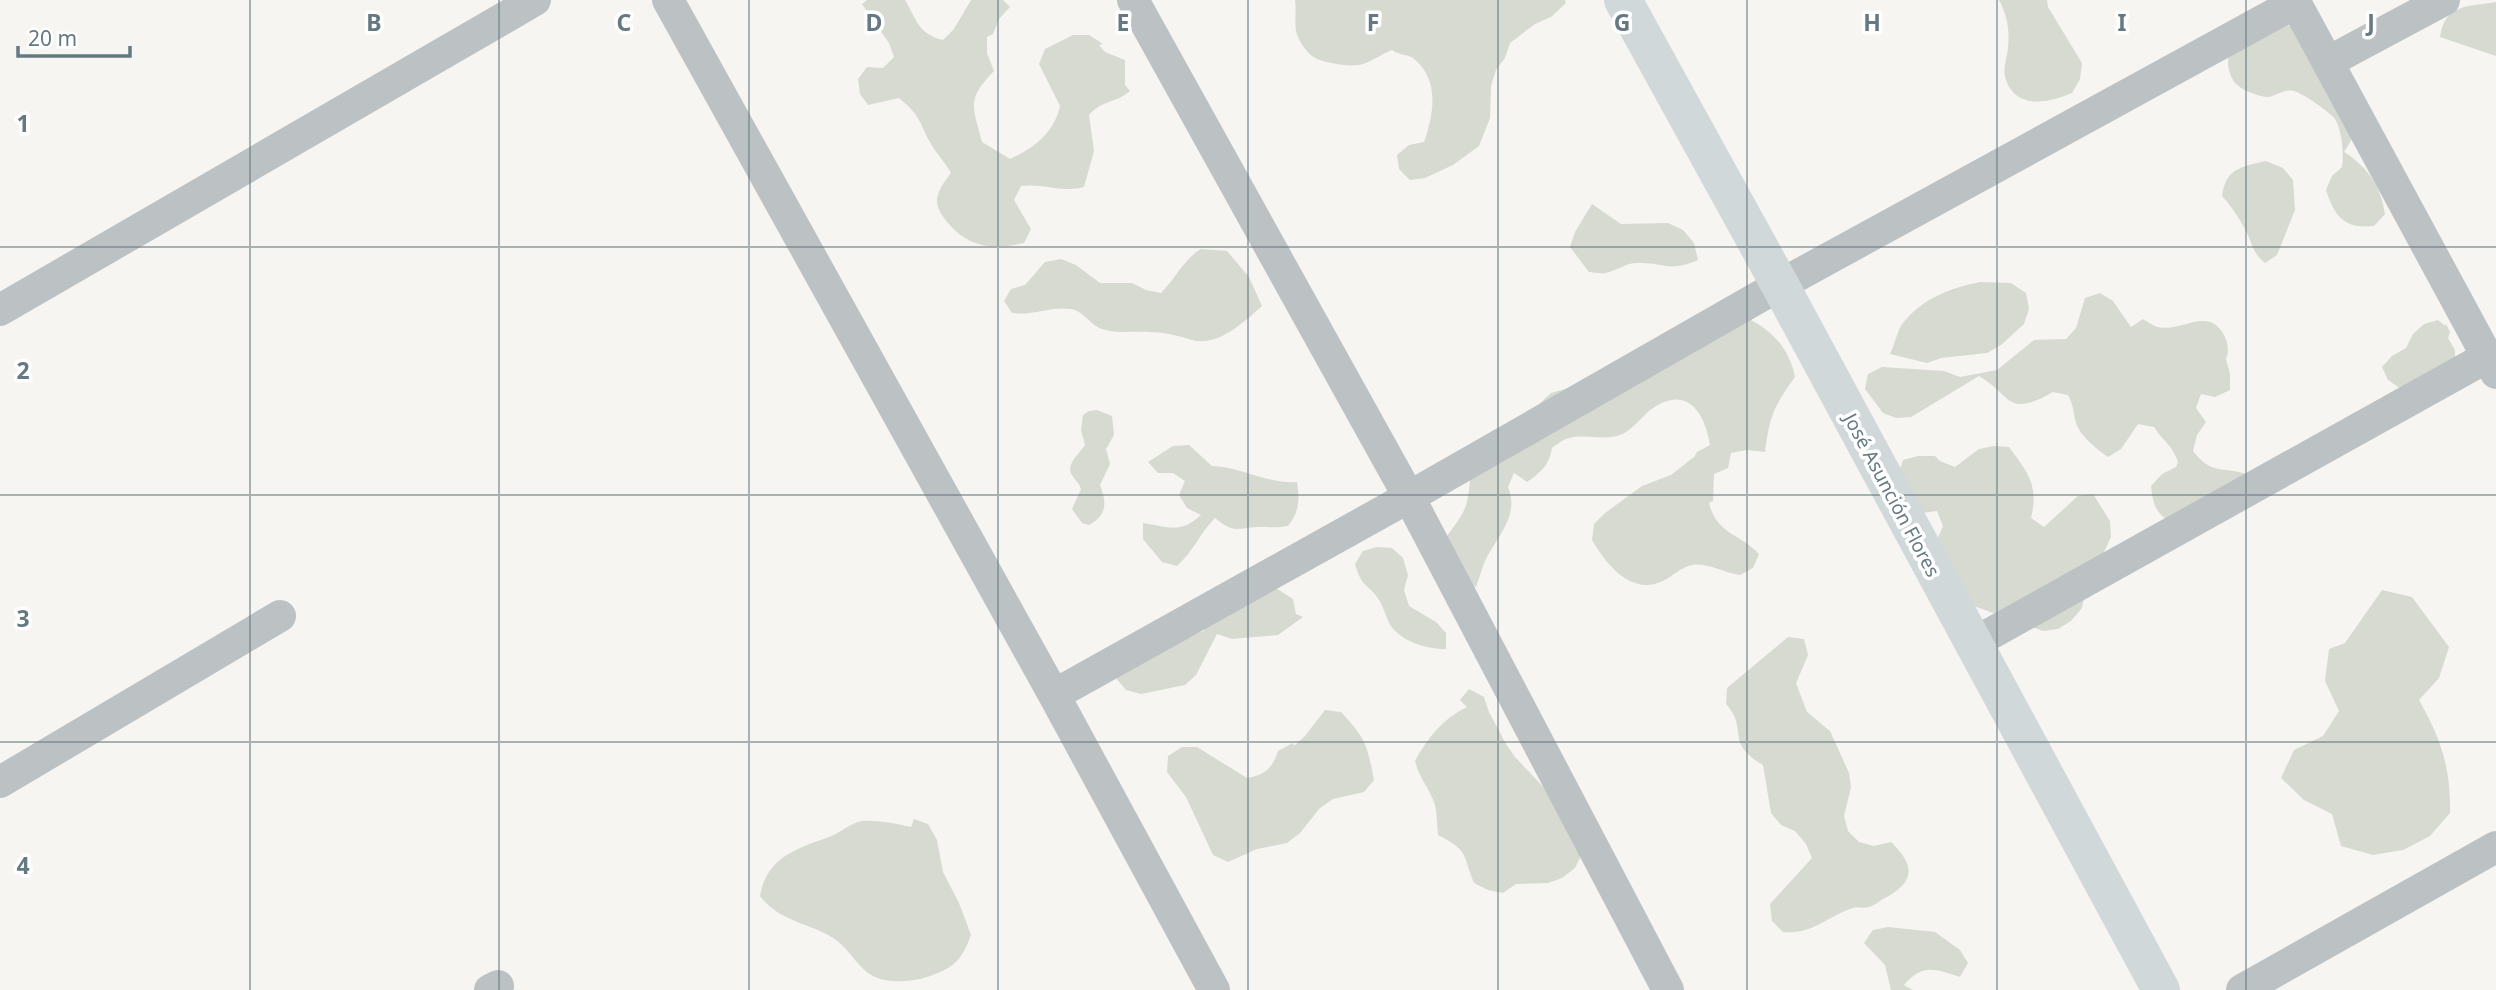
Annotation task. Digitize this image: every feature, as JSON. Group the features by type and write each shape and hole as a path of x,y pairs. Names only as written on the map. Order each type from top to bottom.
{"street":[{"path":"0,310 535,0"},
{"path":"668,0 1054,695 1214,990"},
{"path":"1133,0 1409,497 1668,990"},
{"name":"José Asunción Flores","path":"1623,0 2161,990"},
{"path":"2328,62 2444,0"},
{"path":"1054,695 1409,497 1780,285 2295,2 2492,365 1972,644"},
{"path":"0,782 280,616"},
{"path":"2242,990 2496,847"}],"shaded area":[{"path":"867,0 905,0 923,30 943,40 954,29 971,0 1003,0 1010,7 999,19 993,34 987,37 987,53 994,71 979,89 974,111 982,142 1010,159 1042,138 1057,116 1060,106 1039,64 1045,49 1073,35 1089,35 1103,44 1099,45 1105,52 1125,60 1125,85 1130,91 1100,106 1089,115 1094,151 1084,187 1068,189 1021,186 1014,200 1031,229 1024,243 982,245 964,238 956,231 943,216 937,203 939,191 951,173 931,144 916,115 899,98 868,105 860,94 858,79 867,67 883,68 894,57 889,43 862,4"},
{"path":"1295,0 1565,0 1566,3 1551,17 1535,24 1510,43 1491,86 1490,118 1479,146 1453,165 1425,178 1410,180 1399,169 1397,155 1409,145 1424,142 1428,131 1432,109 1431,86 1422,66 1413,58 1392,50 1358,65 1325,62 1315,58 1299,40 1295,24"},
{"path":"1999,0 2047,0 2048,7 2082,63 2080,79 2072,93 2035,102 2018,96 2011,90 2004,72 2008,29"},
{"path":"2496,2 2496,56 2440,37 2447,18 2453,12 2467,6"},
{"path":"2284,25 2300,27 2352,139 2344,152 2360,164 2377,186 2385,214 2374,226 2348,223 2337,214 2329,199 2326,190 2332,176 2342,167 2343,162 2341,136 2335,119 2298,92 2287,91 2268,97 2260,96 2238,86 2230,75 2230,46"},
{"path":"2266,161 2283,168 2293,180 2295,210 2277,255 2265,263 2256,253 2240,220 2222,196 2227,180 2236,170"},
{"path":"1592,204 1621,224 1668,223 1683,230 1694,243 1698,260 1679,266 1633,263 1605,273 1589,272 1570,247 1575,232"},
{"path":"1201,249 1227,251 1249,277 1262,306 1230,332 1211,340 1192,340 1156,332 1108,331 1071,309 1012,313 1004,301 1011,289 1025,285 1045,262 1061,259 1076,265 1100,283 1132,283 1161,293 1189,258"},
{"path":"1980,282 2011,283 2026,293 2029,309 2024,324 2001,345 1987,353 1941,358 1927,363 1890,354 1901,326 1919,307 1947,291"},
{"path":"2100,293 2113,301 2131,327 2143,319 2167,328 2194,322 2211,322 2219,327 2226,340 2230,390 2215,397 2201,394 2196,408 2206,422 2197,435 2193,451 2213,467 2249,475 2174,524 2157,509 2151,486 2162,474 2176,467 2178,462 2171,448 2154,427 2138,424 2121,449 2108,457 2081,433 2068,395 2053,392 2038,400 2018,404 1979,376 1911,417 1896,418 1883,413 1865,389 1868,374 1882,367 1944,371 1960,377 1997,370 2034,340 2066,339 2076,328 2085,298"},
{"path":"1749,319 1766,329 1779,342 1789,358 1795,377 1774,412 1765,452 1747,450 1731,453 1728,468 1714,474 1713,501 1709,503 1713,514 1723,528 1759,554 1753,568 1740,575 1703,565 1692,565 1663,581 1651,585 1641,584 1621,576 1592,540 1594,524 1605,513 1642,486 1671,475 1697,452 1710,445 1703,420 1697,411 1682,400 1672,400 1649,411 1632,428 1620,435 1572,437 1562,441 1552,448 1544,468 1527,482 1514,473 1508,487 1511,506 1507,523 1486,559 1476,587 1453,576 1444,540 1465,507 1471,468 1551,393 1581,388"},
{"path":"2438,320 2445,326 2446,324 2450,332 2448,338 2455,350 2455,361 2401,389 2388,380 2382,367 2392,356 2406,348 2413,334 2424,324"},
{"path":"1097,410 1112,416 1114,435 1106,449 1110,464 1100,485 1104,508 1099,517 1089,525 1082,523 1072,509 1081,489 1070,467 1085,445 1081,430 1083,415"},
{"path":"1189,445 1212,466 1275,480 1297,482 1298,506 1288,526 1235,529 1215,518 1177,566 1162,562 1143,539 1143,523 1174,528 1187,525 1201,515 1187,508 1179,495 1185,481 1173,473 1158,473 1148,462 1173,446"},
{"path":"2009,447 2026,472 2034,497 2031,518 2044,527 2078,496 2093,494 2110,521 2111,537 2085,593 2082,608 2071,621 2058,629 2043,631 1971,605 1937,540 1943,526 1937,511 1922,513 1898,475 1903,460 1918,456 1935,456 1955,467 1979,449"},
{"path":"1377,547 1392,548 1403,558 1408,575 1404,590 1409,606 1436,622 1446,633 1446,649 1416,644 1391,626 1379,600 1363,582 1355,564 1363,551"},
{"path":"1268,583 1293,599 1296,614 1303,617 1278,635 1232,639 1217,634 1196,675 1185,685 1141,694 1126,690 1116,678 1121,662 1204,631 1206,616"},
{"path":"2382,590 2412,597 2449,647 2439,678 2419,700 2443,754 2449,782 2450,813 2430,836 2403,850 2373,855 2341,846 2332,814 2304,800 2281,778 2294,750 2323,736 2339,711 2325,681 2329,649 2345,643"},
{"path":"1788,637 1804,639 1808,655 1796,683 1807,712 1830,731 1849,773 1851,787 1844,816 1848,831 1859,842 1874,846 1891,842 1908,867 1906,881 1901,887 1873,906 1853,908 1811,928 1794,932 1783,932 1772,921 1770,904 1812,858 1806,844 1795,831 1781,825 1771,813 1763,765 1744,749 1733,713 1726,704 1727,688"},
{"path":"1469,689 1484,697 1506,744 1548,792 1582,854 1575,868 1562,878 1548,883 1516,884 1503,893 1488,890 1474,883 1460,849 1438,835 1435,805 1415,761 1437,730 1467,707 1460,700"},
{"path":"1325,710 1341,712 1361,736 1374,780 1364,792 1333,799 1320,808 1300,833 1287,843 1257,849 1228,862 1213,855 1186,797 1167,772 1168,756 1182,747 1197,747 1247,778 1253,777 1267,770 1278,751 1293,743 1294,746 1305,736"},
{"path":"914,819 928,824 937,840 943,872 971,935 955,963 936,974 900,981 877,978 863,969 838,941 776,911 760,896 769,872 776,863 805,846 858,822 887,822 911,827"},
{"path":"1888,927 1935,932 1960,950 1968,963 1960,977 1936,970 1923,971 1904,985 1913,990 1891,990 1885,965 1864,943 1873,930"}]}
